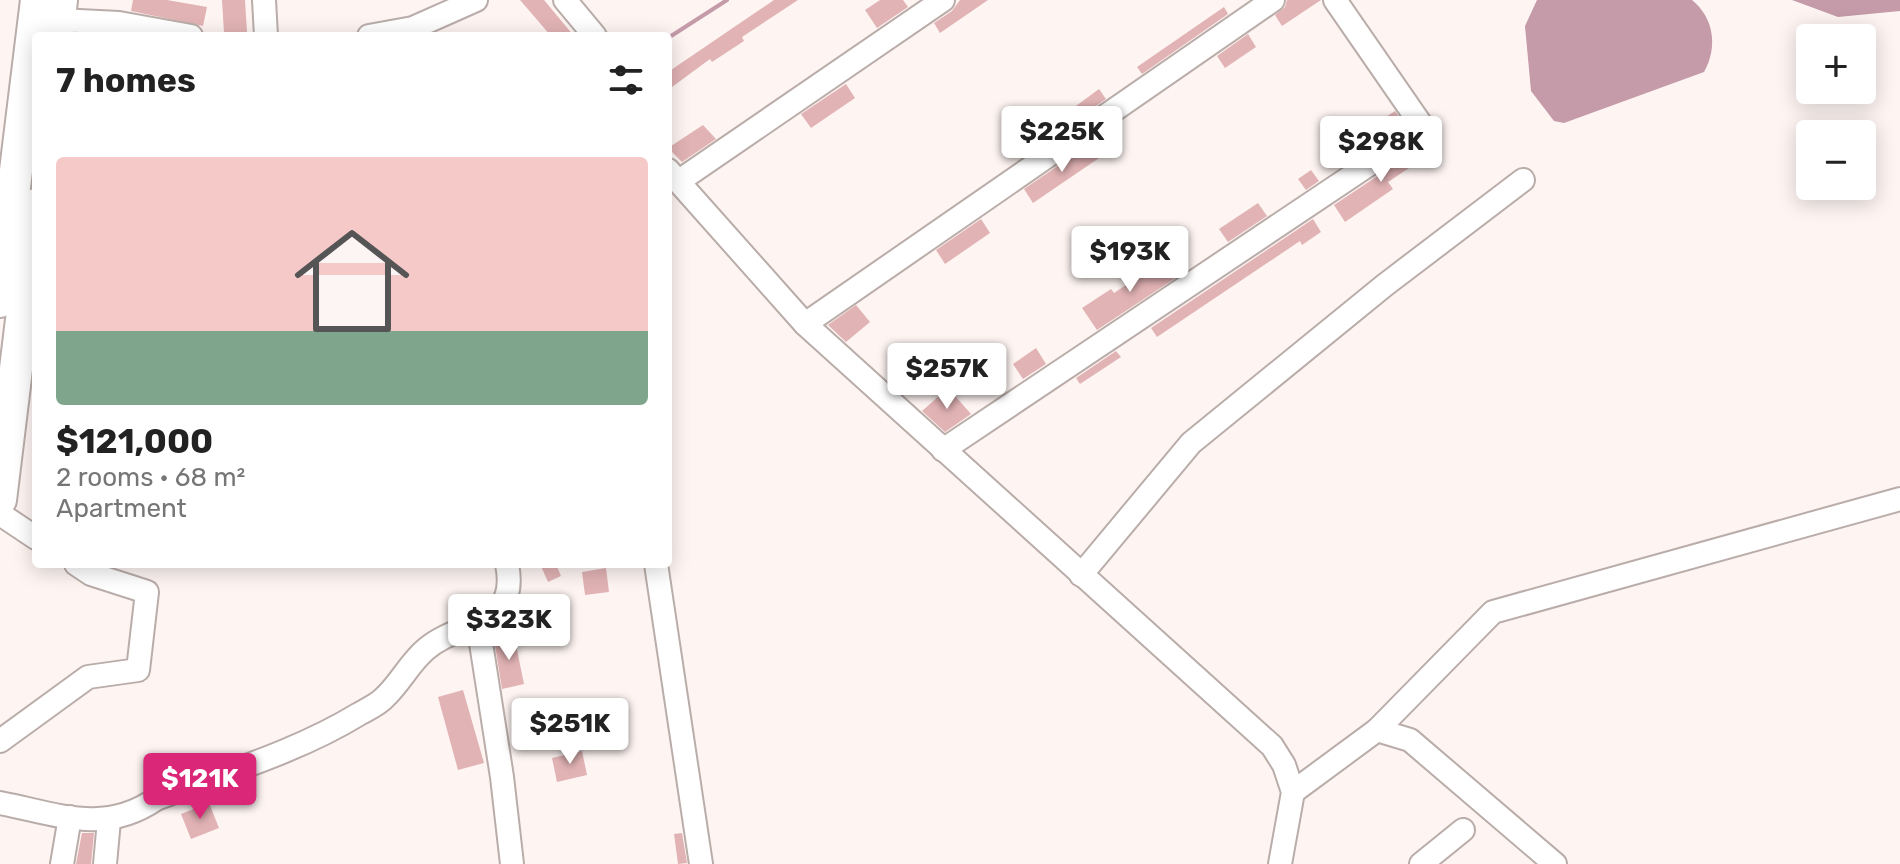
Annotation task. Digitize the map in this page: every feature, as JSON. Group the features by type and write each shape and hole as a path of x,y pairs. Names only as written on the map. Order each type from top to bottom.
{"highway":[{"path":"0,301 32,128"},
{"path":"0,500 32,238"}],"street":[{"path":"264,0 266,32"},
{"path":"391,32 413,28 476,0"},
{"path":"565,0 592,32"},
{"path":"943,0 674,176 805,324 1272,746 1284,765 1293,792 1280,864"},
{"path":"805,324 1273,0"},
{"path":"943,450 1419,131 1420,123 1335,0"},
{"path":"53,14 169,32"},
{"path":"1081,575 1191,443 1385,285 1523,180"},
{"path":"1293,792 1377,730 1493,612 1900,499"},
{"path":"0,514 32,535"},
{"path":"0,741 88,677 138,670 147,592 91,574 82,568"},
{"path":"0,803 88,821 109,820 139,811 156,799 324,736 385,698 424,650 452,631 491,617 506,599 511,583 508,568"},
{"path":"657,568 701,864"},
{"path":"478,624 512,864"},
{"path":"1377,730 1410,740 1555,864"},
{"path":"62,864 70,817"},
{"path":"105,864 109,820"},
{"path":"1421,864 1463,830"}],"shaded area":[{"path":"1537,0 1692,0 1705,15 1712,33 1708,62 1704,72 1564,123 1554,121 1531,91 1525,26"},
{"path":"1792,0 1900,0 1900,11 1838,17"}],"building":[{"path":"133,0 167,0 207,7 203,26 131,11"},
{"path":"222,0 245,0 247,32 224,32"},
{"path":"520,0 544,0 571,32 548,32"},
{"path":"774,0 798,0 742,37 744,41 712,62 710,59 672,87 672,69"},
{"path":"880,0 903,0 908,7 877,28 865,10"},
{"path":"960,0 988,0 940,33 934,23 952,11"},
{"path":"1287,0 1321,0 1282,26 1275,15 1285,7"},
{"path":"1224,7 1228,14 1142,74 1137,67"},
{"path":"1248,34 1256,47 1225,68 1217,56"},
{"path":"846,84 855,98 811,128 801,114"},
{"path":"1099,89 1106,99 1029,152 1022,141 1044,125 1046,128"},
{"path":"1395,111 1404,124 1366,150 1357,136"},
{"path":"703,125 716,139 682,162 672,152 672,145"},
{"path":"1432,137 1439,148 1388,182 1393,189 1345,222 1334,205"},
{"path":"1090,144 1099,158 1033,203 1024,189"},
{"path":"1311,170 1319,181 1306,190 1298,179"},
{"path":"1258,203 1267,216 1228,242 1219,229"},
{"path":"981,219 990,233 945,264 936,250"},
{"path":"1313,219 1321,232 1302,245 1300,241 1157,337 1151,328"},
{"path":"1168,257 1180,275 1097,330 1082,308 1111,289 1114,293"},
{"path":"856,305 870,322 846,342 828,325"},
{"path":"1036,348 1046,364 1023,379 1013,364"},
{"path":"1116,351 1121,357 1080,384 1076,378"},
{"path":"948,388 971,414 945,432 922,411"},
{"path":"542,568 558,568 561,576 548,582"},
{"path":"606,568 609,592 585,595 582,572"},
{"path":"514,635 524,684 502,689 494,639"},
{"path":"463,690 484,763 458,770 438,697"},
{"path":"582,751 587,775 557,782 552,758"},
{"path":"209,803 219,828 191,839 181,814"},
{"path":"82,833 94,833 91,864 76,864"},
{"path":"682,833 687,863 678,864 674,834"}],"waterway":[{"path":"672,35 727,0"}]}
